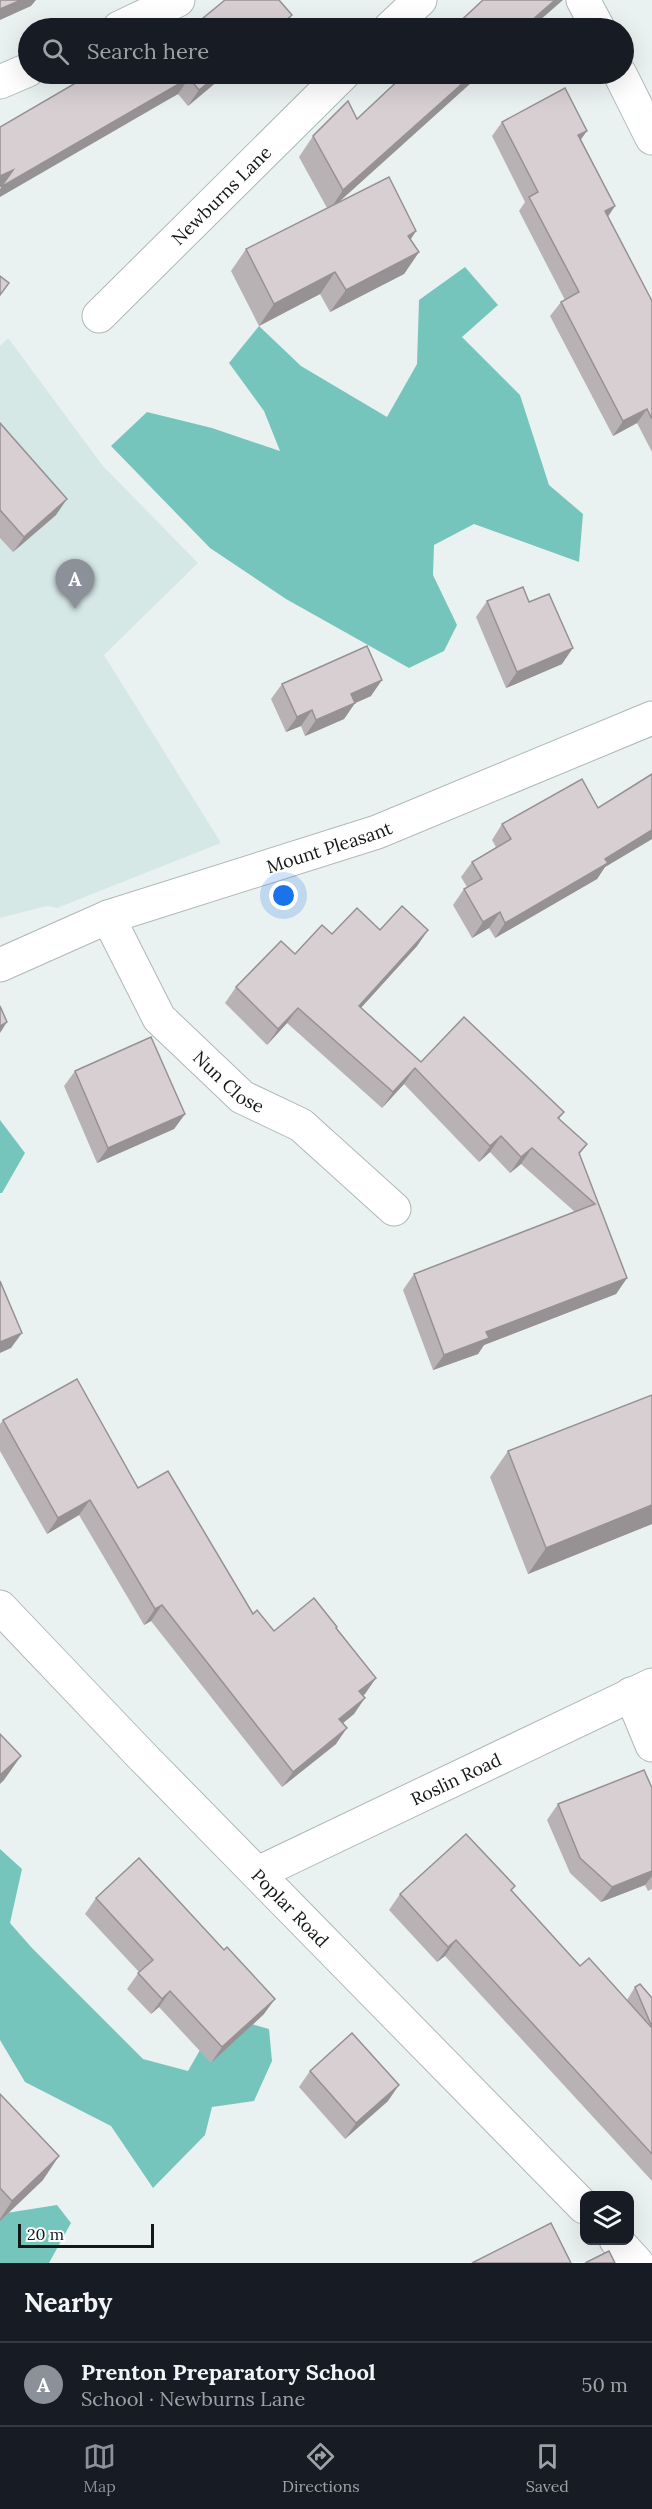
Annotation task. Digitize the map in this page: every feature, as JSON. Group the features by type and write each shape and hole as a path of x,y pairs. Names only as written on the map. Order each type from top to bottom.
{"street":[{"path":"140,18 178,0"},
{"path":"401,18 420,0"},
{"path":"583,0 593,18"},
{"path":"0,82 18,74"},
{"name":"Newburns Lane","path":"99,316 333,84"},
{"path":"625,84 652,138"},
{"name":"Mount Pleasant","path":"0,965 108,917 377,832 652,718"},
{"name":"Nun Close","path":"108,917 159,1018 242,1097 301,1125 394,1209"},
{"name":"Poplar Road","path":"0,1607 580,2202"},
{"path":"641,1689 652,1745"},
{"name":"Roslin Road","path":"258,1872 641,1689"},
{"path":"620,2245 638,2263"}],"shaded area":[{"path":"465,267 498,305 462,337 520,395 549,485 583,514 579,562 474,524 434,545 433,575 457,625 444,651 409,668 286,599 210,548 111,446 147,412 212,428 280,451 264,411 229,363 259,326 301,366 387,417 417,364 419,300"},
{"path":"8,338 103,466 198,563 104,655 221,843 57,908 47,906 0,918 0,346"},
{"path":"0,1120 25,1153 2,1193 0,1193"},
{"path":"0,1849 22,1869 10,1923 143,2059 188,2071 220,2015 269,2029 272,2061 254,2101 212,2107 205,2135 153,2188 111,2126 25,2082 0,2040"},
{"path":"57,2205 71,2223 49,2263 0,2263 0,2214"}],"building":[{"path":"0,0 21,0 0,9"},
{"path":"225,0 279,0 292,15 289,18 203,18"},
{"path":"483,0 555,0 534,18 464,18"},
{"path":"74,84 179,84 1,187 13,170 0,176 0,127"},
{"path":"194,84 206,84 199,90"},
{"path":"394,84 462,84 343,190 313,136 348,101 357,119"},
{"path":"565,88 587,131 578,135 615,206 605,211 652,301 652,419 647,409 623,421 561,302 579,292 529,197 538,192 502,122"},
{"path":"389,177 416,231 408,236 419,252 346,290 335,272 274,304 246,249"},
{"path":"0,276 9,283 0,295"},
{"path":"0,423 67,499 24,537 0,510"},
{"path":"523,587 529,602 549,594 573,648 517,672 487,601"},
{"path":"367,646 382,680 351,694 355,703 316,720 312,710 297,717 282,684"},
{"path":"652,774 652,830 605,859 608,863 505,923 500,912 483,922 464,889 482,879 472,862 511,839 502,824 582,779 598,808"},
{"path":"402,906 428,930 359,1006 421,1062 464,1017 564,1112 558,1118 587,1144 579,1153 627,1278 486,1332 489,1338 444,1355 414,1274 595,1204 532,1148 521,1157 501,1136 490,1146 415,1068 393,1092 298,1008 278,1029 236,987 281,941 295,954 322,925 332,934 357,908 380,930"},
{"path":"0,1006 7,1022 0,1026"},
{"path":"151,1037 185,1114 108,1148 75,1071"},
{"path":"0,1281 22,1333 0,1342"},
{"path":"77,1379 138,1488 168,1471 253,1614 257,1610 274,1631 314,1598 376,1678 359,1691 365,1698 339,1719 347,1728 293,1772 162,1605 155,1609 90,1500 58,1518 3,1420"},
{"path":"652,1395 652,1505 546,1548 508,1451"},
{"path":"0,1734 21,1756 0,1775"},
{"path":"644,1770 652,1788 652,1871 612,1887 580,1858 558,1804"},
{"path":"466,1834 515,1886 511,1890 580,1966 589,1958 652,2028 652,2154 456,1940 448,1947 400,1894"},
{"path":"139,1858 224,1950 227,1947 275,1999 222,2047 170,1991 162,1999 138,1973 153,1960 96,1898"},
{"path":"640,1984 652,1998 652,2027 635,1987"},
{"path":"352,2033 399,2085 356,2123 310,2071"},
{"path":"0,2094 59,2156 12,2201 0,2188"},
{"path":"551,2223 571,2263 472,2263"},
{"path":"609,2251 615,2263 585,2263"}],"place":[{"name":"Prenton Preparatory School","path":"75,609"}]}
